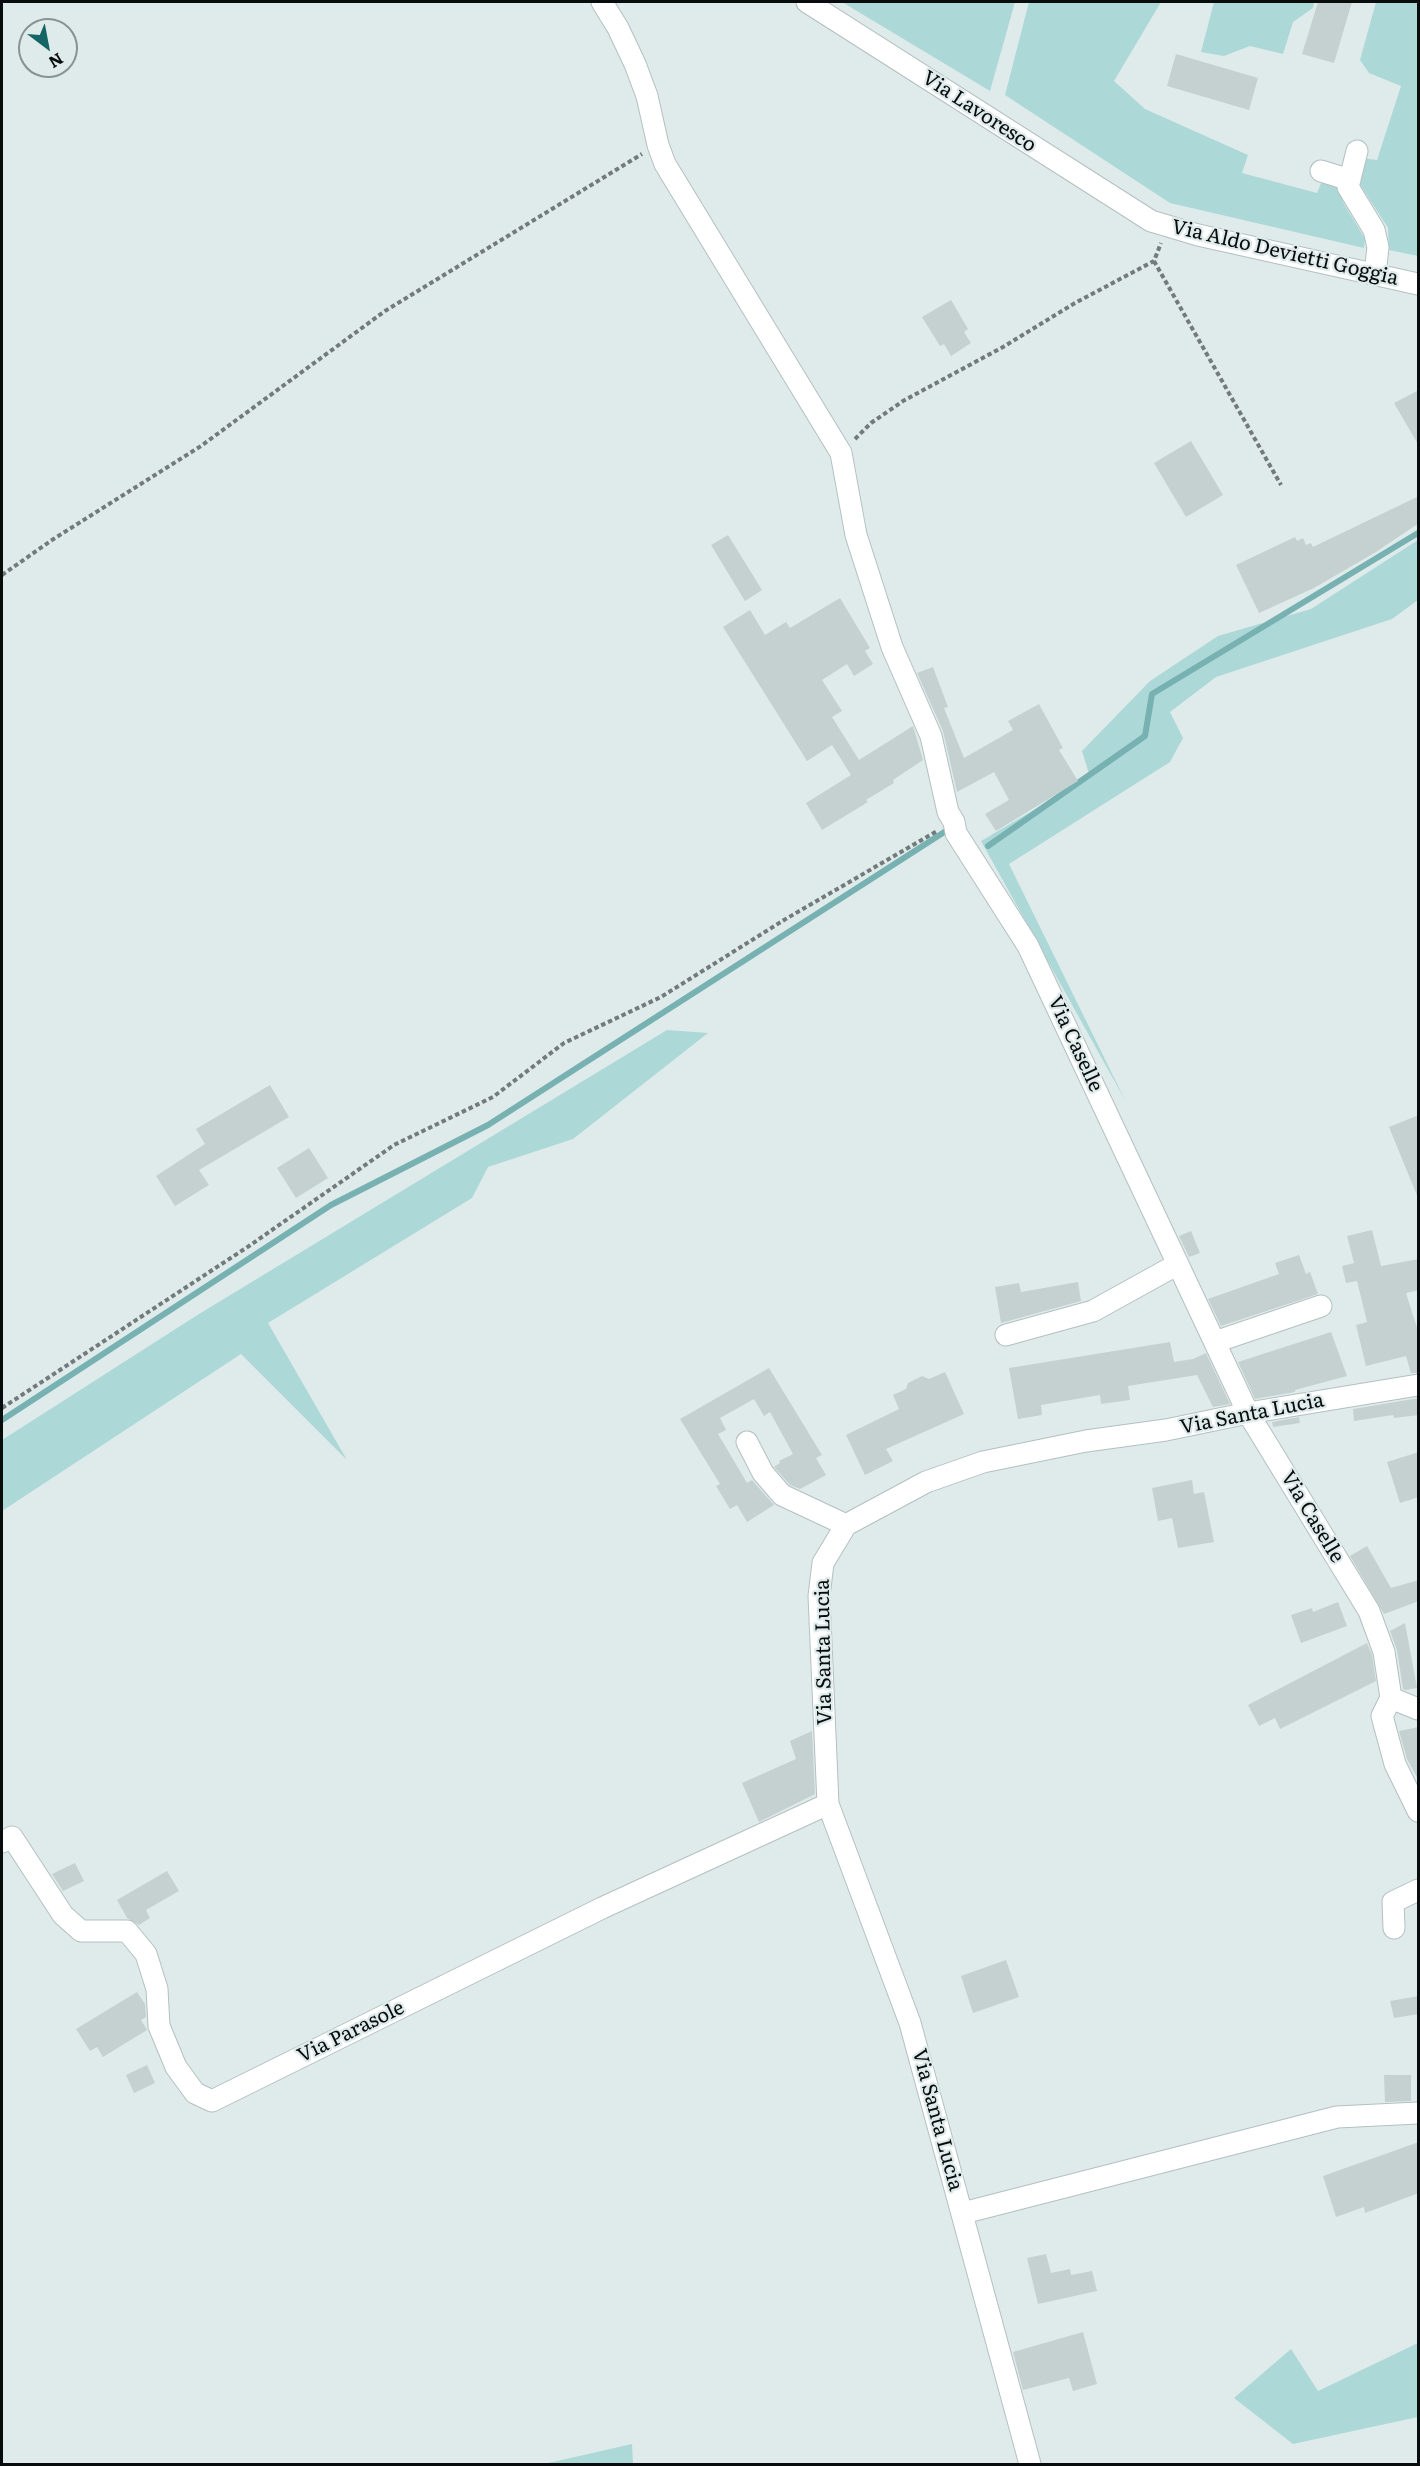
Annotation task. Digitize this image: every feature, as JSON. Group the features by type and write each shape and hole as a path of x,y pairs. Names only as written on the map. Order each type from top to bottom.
{"street":[{"path":"602,2 618,28 635,64 647,96 665,164 841,453"},
{"name":"Via Lavoresco","path":"807,2 1159,223"},
{"path":"1357,151 1348,187 1374,230 1378,247 1375,274"},
{"path":"1321,171 1350,180"},
{"name":"Via Aldo Devietti Goggia","path":"1159,223 1198,235 1419,284"},
{"name":"Via Caselle","path":"841,453 856,535 892,647 931,736 948,812 1028,946 1248,1413 1369,1611 1384,1652 1391,1698 1382,1716 1395,1764 1419,1811"},
{"path":"1006,1335 1093,1311 1178,1264"},
{"path":"1215,1342 1322,1306"},
{"name":"Via Santa Lucia","path":"1030,2464 910,2023 828,1804 819,1596 823,1563 846,1525 926,1482 983,1462 1086,1441 1166,1430 1248,1413 1419,1385"},
{"path":"747,1442 763,1473 782,1495 846,1525"},
{"path":"1391,1698 1418,1709"},
{"name":"Via Parasole","path":"2,1842 12,1837 63,1915 81,1931 128,1931 146,1953 157,1989 159,2025 176,2067 195,2093 212,2101 602,1908 828,1804"},
{"path":"1395,1928 1393,1902 1419,1890"},
{"name":"Via Santa Lucia","path":"963,2213 1337,2117 1419,2113"}],"path":[{"path":"2,575 52,540 201,446 385,311 658,144"},
{"path":"1159,223 1154,261 1281,485"},
{"path":"841,453 871,423 903,401 1003,347 1075,303 1154,261"},
{"path":"2,1408 249,1246 394,1145 493,1097 564,1043 661,997 784,920 955,827"}],"shaded area":[{"path":"842,2 1015,2 990,91"},
{"path":"1029,2 1161,2 1114,81 1145,109 1248,155 1242,173 1317,193 1322,181 1338,185 1343,202 1365,239 1364,248 1170,203 1005,95"},
{"path":"1214,2 1314,2 1313,8 1293,22 1283,54 1250,46 1224,56 1201,52"},
{"path":"1376,2 1418,2 1418,256 1389,250 1388,228 1359,183 1361,158 1377,160 1401,86 1369,73 1360,60"},
{"path":"1418,540 1418,600 1392,619 1216,677 1170,712 1183,738 1170,762 1009,864 1125,1100 981,841 1090,777 1082,751 1150,681 1218,636 1311,609"},
{"path":"667,1030 708,1033 573,1139 488,1167 472,1198 268,1323 347,1460 241,1354 2,1511 2,1440 199,1314"},
{"path":"1418,2343 1418,2417 1293,2444 1234,2398 1291,2349 1318,2391"},
{"path":"632,2444 633,2464 544,2464"}],"building":[{"path":"1318,2 1352,2 1334,63 1302,54"},
{"path":"1176,54 1258,78 1249,110 1167,86"},
{"path":"951,300 968,329 964,332 971,343 951,356 944,344 940,346 922,317"},
{"path":"1419,390 1419,446 1394,403"},
{"path":"1191,441 1223,495 1186,517 1154,463"},
{"path":"1419,496 1419,523 1376,552 1314,588 1259,613 1236,565 1295,537 1297,541 1303,538 1306,545 1311,543 1313,547"},
{"path":"728,535 762,590 745,601 711,545"},
{"path":"840,598 870,648 865,651 873,664 854,676 847,664 822,680 842,711 832,717 859,760 913,726 923,760 893,780 894,783 866,800 868,802 822,830 806,803 851,775 832,745 807,761 723,627 750,610 765,635 786,622 790,628"},
{"path":"933,667 948,707 944,708 964,758 1013,730 1008,721 1039,704 1063,748 1059,750 1078,781 996,831 985,814 1009,800 994,772 957,792 943,731 917,673"},
{"path":"270,1085 289,1117 199,1170 209,1185 175,1206 156,1176 205,1144 196,1129"},
{"path":"1419,1115 1419,1197 1418,1198 1389,1127"},
{"path":"309,1148 328,1178 296,1198 277,1168"},
{"path":"1372,1230 1381,1266 1419,1259 1419,1290 1406,1293 1419,1334 1419,1373 1411,1373 1406,1356 1366,1366 1356,1325 1367,1322 1357,1281 1346,1283 1342,1266 1354,1263 1347,1236"},
{"path":"1191,1231 1200,1253 1189,1257 1179,1236"},
{"path":"1299,1255 1306,1274 1310,1272 1318,1294 1221,1326 1208,1299 1279,1274 1275,1263"},
{"path":"1078,1282 1081,1301 1001,1323 995,1287 1019,1283 1021,1292"},
{"path":"1331,1332 1347,1376 1295,1390 1295,1392 1255,1399 1238,1362"},
{"path":"1170,1342 1174,1362 1193,1359 1206,1353 1230,1404 1213,1407 1197,1375 1128,1386 1130,1400 1101,1404 1100,1395 1041,1405 1042,1415 1018,1419 1009,1368"},
{"path":"769,1368 822,1455 816,1458 826,1475 800,1489 790,1485 774,1467 780,1463 779,1461 793,1454 770,1412 764,1416 754,1399 720,1418 726,1430 718,1434 747,1483 752,1480 774,1505 747,1522 737,1505 730,1509 716,1486 720,1484 680,1419"},
{"path":"945,1372 964,1414 886,1449 893,1461 865,1475 846,1435 899,1409 893,1395 906,1389 908,1383 922,1376 929,1379"},
{"path":"1419,1398 1419,1415 1394,1418 1393,1415 1354,1421 1353,1409"},
{"path":"1299,1417 1300,1423 1273,1427 1272,1422"},
{"path":"1419,1452 1419,1497 1400,1503 1387,1462"},
{"path":"1192,1480 1194,1494 1204,1492 1214,1542 1178,1548 1172,1518 1158,1521 1152,1488"},
{"path":"1367,1546 1391,1588 1419,1580 1419,1601 1384,1614 1350,1556"},
{"path":"1338,1602 1347,1626 1301,1643 1291,1615 1312,1608 1313,1612"},
{"path":"1405,1623 1417,1688 1405,1690 1397,1650 1390,1631"},
{"path":"1367,1643 1372,1655 1376,1681 1280,1729 1275,1718 1259,1726 1248,1705"},
{"path":"1419,1727 1419,1781 1407,1759 1399,1731"},
{"path":"812,1731 815,1794 759,1822 742,1783 796,1759 790,1741"},
{"path":"75,1863 84,1881 63,1891 52,1874"},
{"path":"167,1871 179,1891 146,1910 150,1918 139,1925 127,1918 117,1900"},
{"path":"1006,1960 1019,1997 973,2013 961,1976"},
{"path":"137,1992 145,2004 146,2017 141,2020 147,2030 103,2057 97,2047 90,2051 76,2029"},
{"path":"1419,1996 1419,2014 1394,2018 1390,2001"},
{"path":"147,2065 155,2083 134,2093 126,2075"},
{"path":"1384,2075 1411,2075 1411,2101 1385,2102"},
{"path":"1419,2142 1419,2193 1365,2213 1364,2207 1336,2217 1323,2176"},
{"path":"1046,2254 1051,2273 1070,2269 1071,2275 1092,2271 1097,2291 1038,2304 1027,2258"},
{"path":"1083,2332 1097,2384 1073,2391 1069,2378 1023,2390 1013,2352"}],"waterway":[{"path":"988,846 1145,736 1152,694 1418,533"},
{"path":"2,1420 331,1205 488,1125 949,829"}]}
